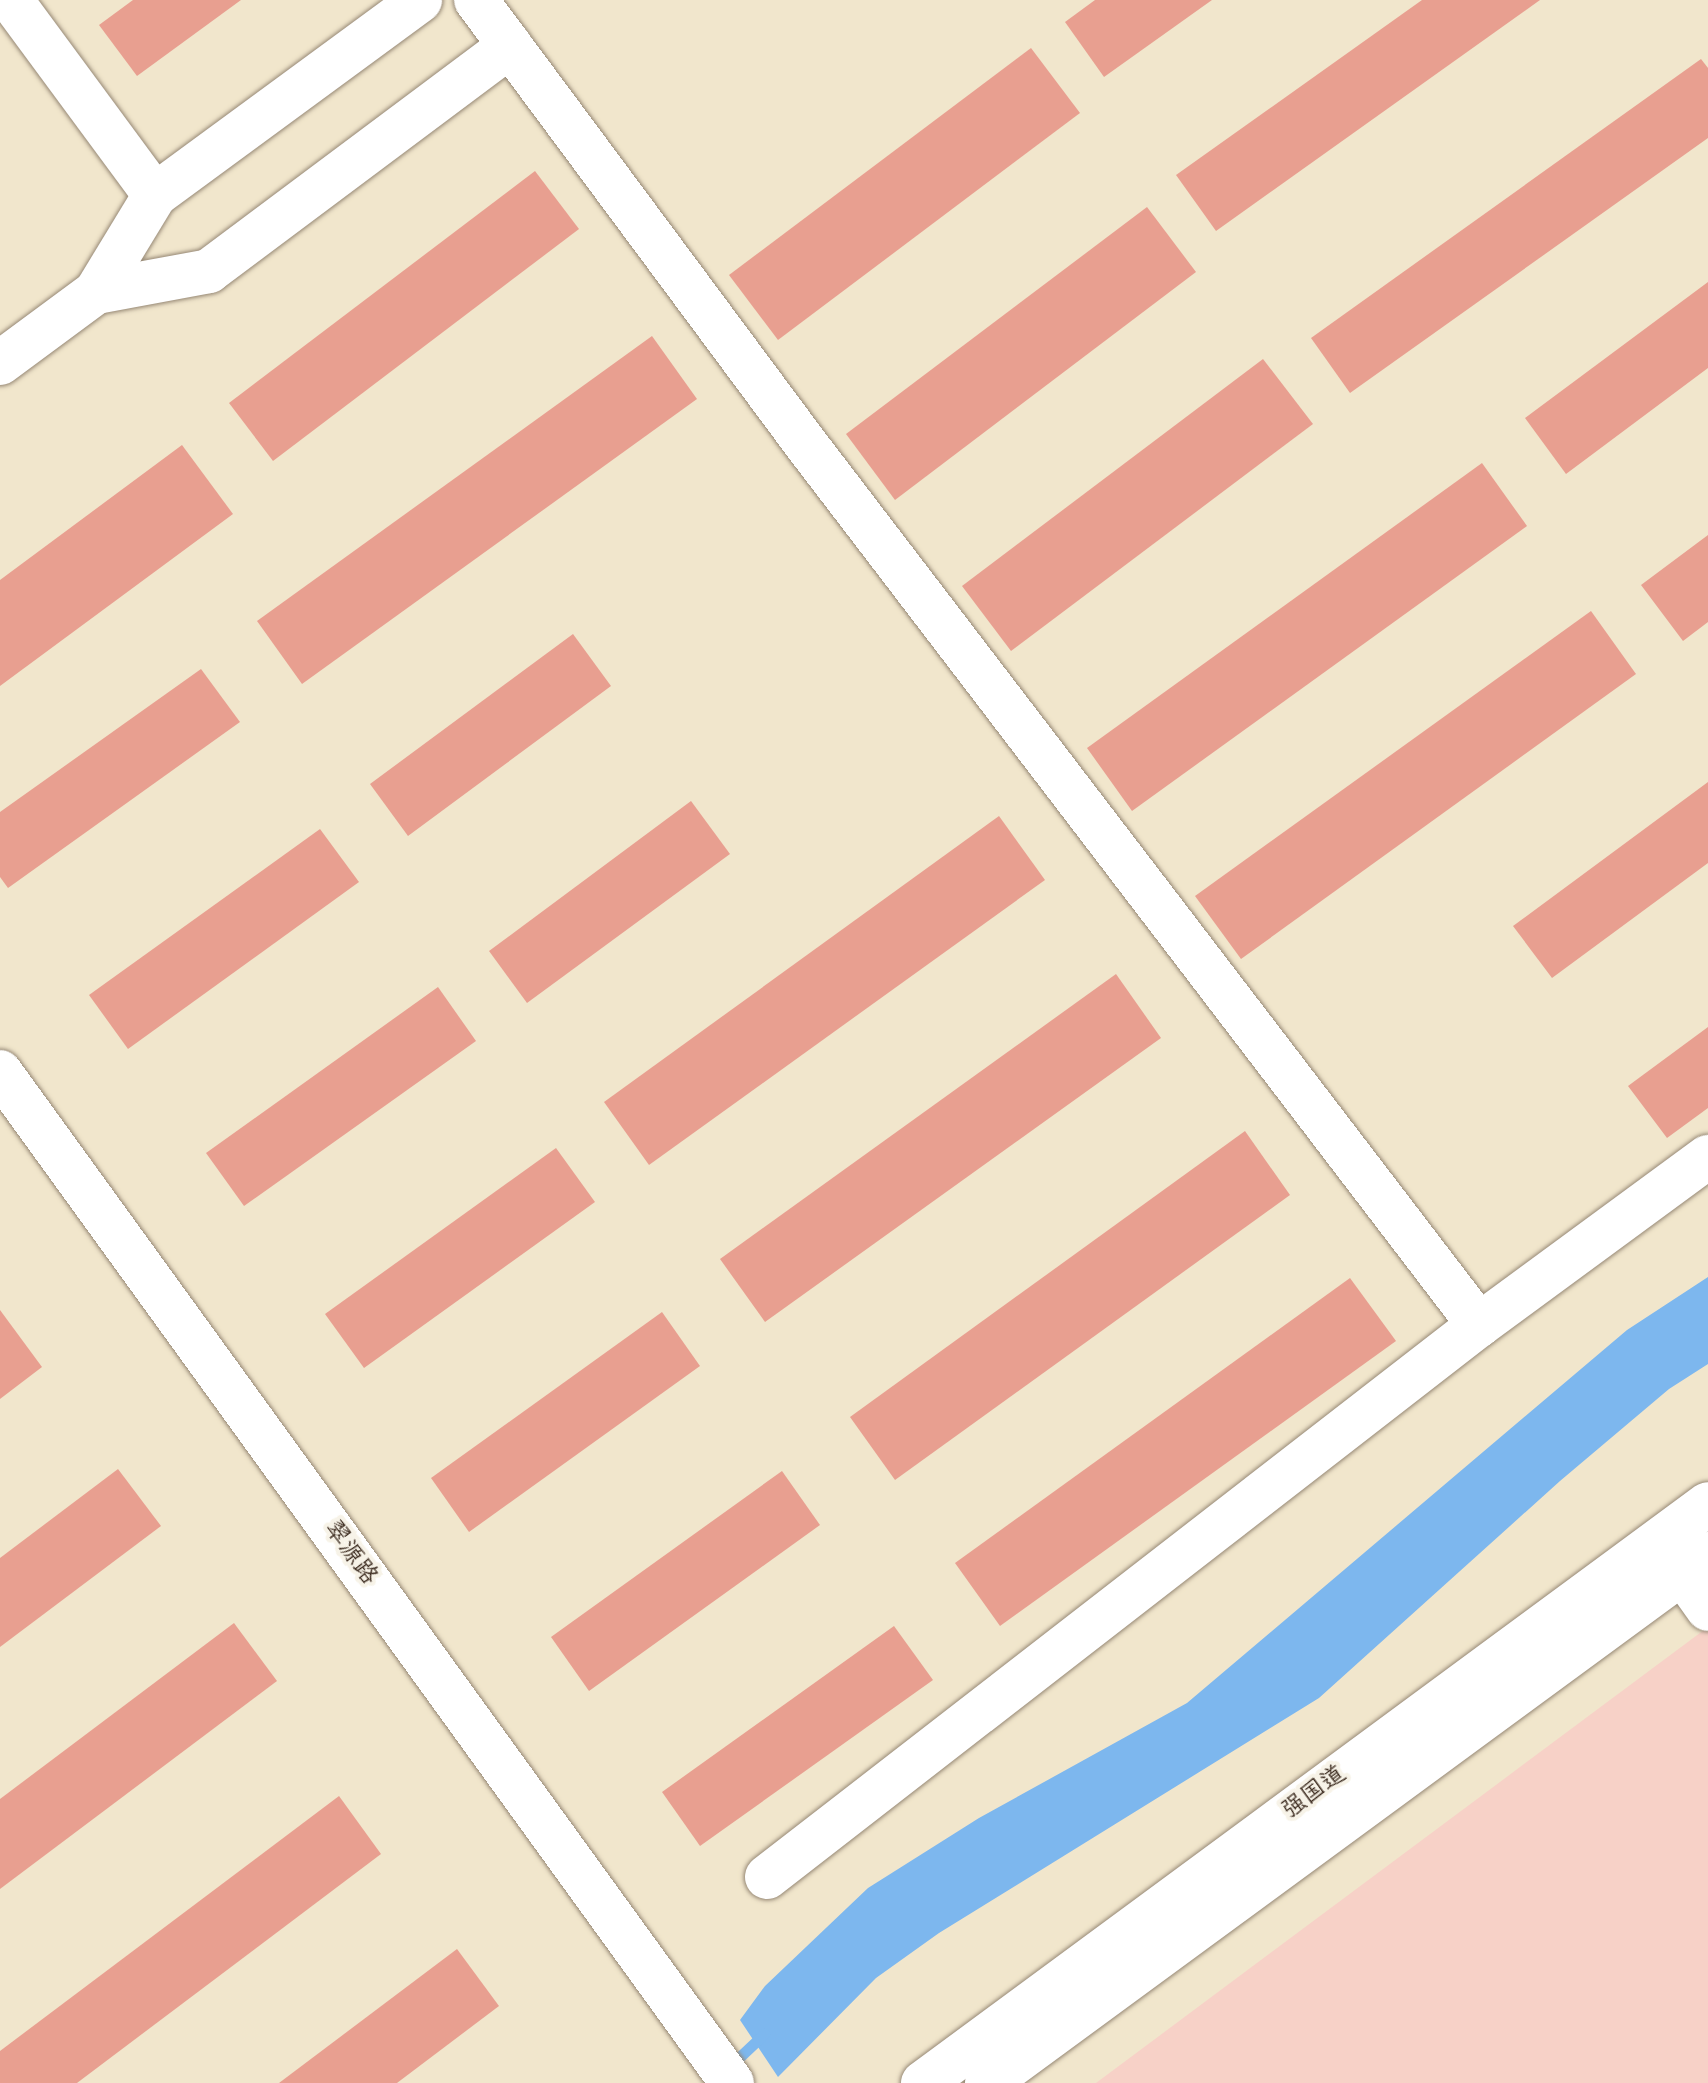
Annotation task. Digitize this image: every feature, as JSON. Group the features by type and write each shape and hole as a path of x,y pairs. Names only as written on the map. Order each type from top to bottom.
{"street":[{"path":"11,0 155,195"},
{"path":"0,363 96,292 155,195 420,0"},
{"path":"486,3 510,46 805,443 1479,1325"},
{"path":"96,292 209,271 510,46"},
{"name":"翠源路","path":"0,1072 732,2083"},
{"path":"767,1877 1479,1325 1708,1157"},
{"name":"强国道","path":"987,2083 1683,1556 1708,1504"},
{"path":"1683,1556 1708,1609"},
{"name":"强国道","path":"923,2083 1683,1556"}],"shaded area":[{"path":"1708,1627 1708,2083 1096,2083"}],"water":[{"path":"1708,1277 1708,1364 1669,1389 1560,1481 1319,1698 939,1933 876,1978 778,2077 740,2020 765,1986 868,1888 979,1818 1187,1703 1627,1330"}],"building":[{"path":"133,0 241,0 137,76 99,25"},
{"path":"1095,0 1212,0 1104,77 1065,22"},
{"path":"1422,0 1540,0 1216,231 1176,175"},
{"path":"1031,48 1080,113 778,340 729,275"},
{"path":"1701,59 1708,68 1708,138 1350,393 1311,338"},
{"path":"535,171 579,229 273,461 229,403"},
{"path":"1147,207 1196,272 895,500 846,434"},
{"path":"1708,282 1708,368 1566,474 1525,418"},
{"path":"652,336 697,399 302,684 257,621"},
{"path":"1263,359 1313,424 1011,651 962,586"},
{"path":"182,445 233,514 0,686 0,580"},
{"path":"1482,463 1527,526 1132,811 1087,748"},
{"path":"1708,535 1708,622 1683,641 1641,585"},
{"path":"1591,611 1636,674 1241,959 1195,896"},
{"path":"573,634 611,686 408,836 370,784"},
{"path":"201,669 240,722 8,888 0,877 0,812"},
{"path":"1708,782 1708,863 1552,978 1513,926"},
{"path":"691,801 730,854 527,1003 489,951"},
{"path":"999,816 1045,880 649,1165 604,1102"},
{"path":"320,829 359,882 128,1049 89,995"},
{"path":"1116,974 1161,1038 765,1322 720,1259"},
{"path":"438,987 476,1041 244,1206 206,1153"},
{"path":"1708,1027 1708,1108 1667,1138 1628,1086"},
{"path":"1245,1131 1290,1195 895,1480 850,1417"},
{"path":"556,1148 595,1202 364,1368 325,1314"},
{"path":"1350,1278 1396,1341 1000,1626 955,1563"},
{"path":"0,1310 42,1367 0,1399"},
{"path":"662,1312 700,1366 469,1532 431,1478"},
{"path":"118,1469 161,1526 0,1647 0,1558"},
{"path":"782,1471 820,1525 589,1691 551,1637"},
{"path":"234,1623 277,1681 0,1889 0,1799"},
{"path":"894,1626 933,1680 700,1846 662,1792"},
{"path":"339,1796 381,1854 77,2083 0,2083 0,2051"},
{"path":"457,1949 499,2006 397,2083 279,2083"}],"waterway":[{"path":"730,2066 764,2034"}]}
